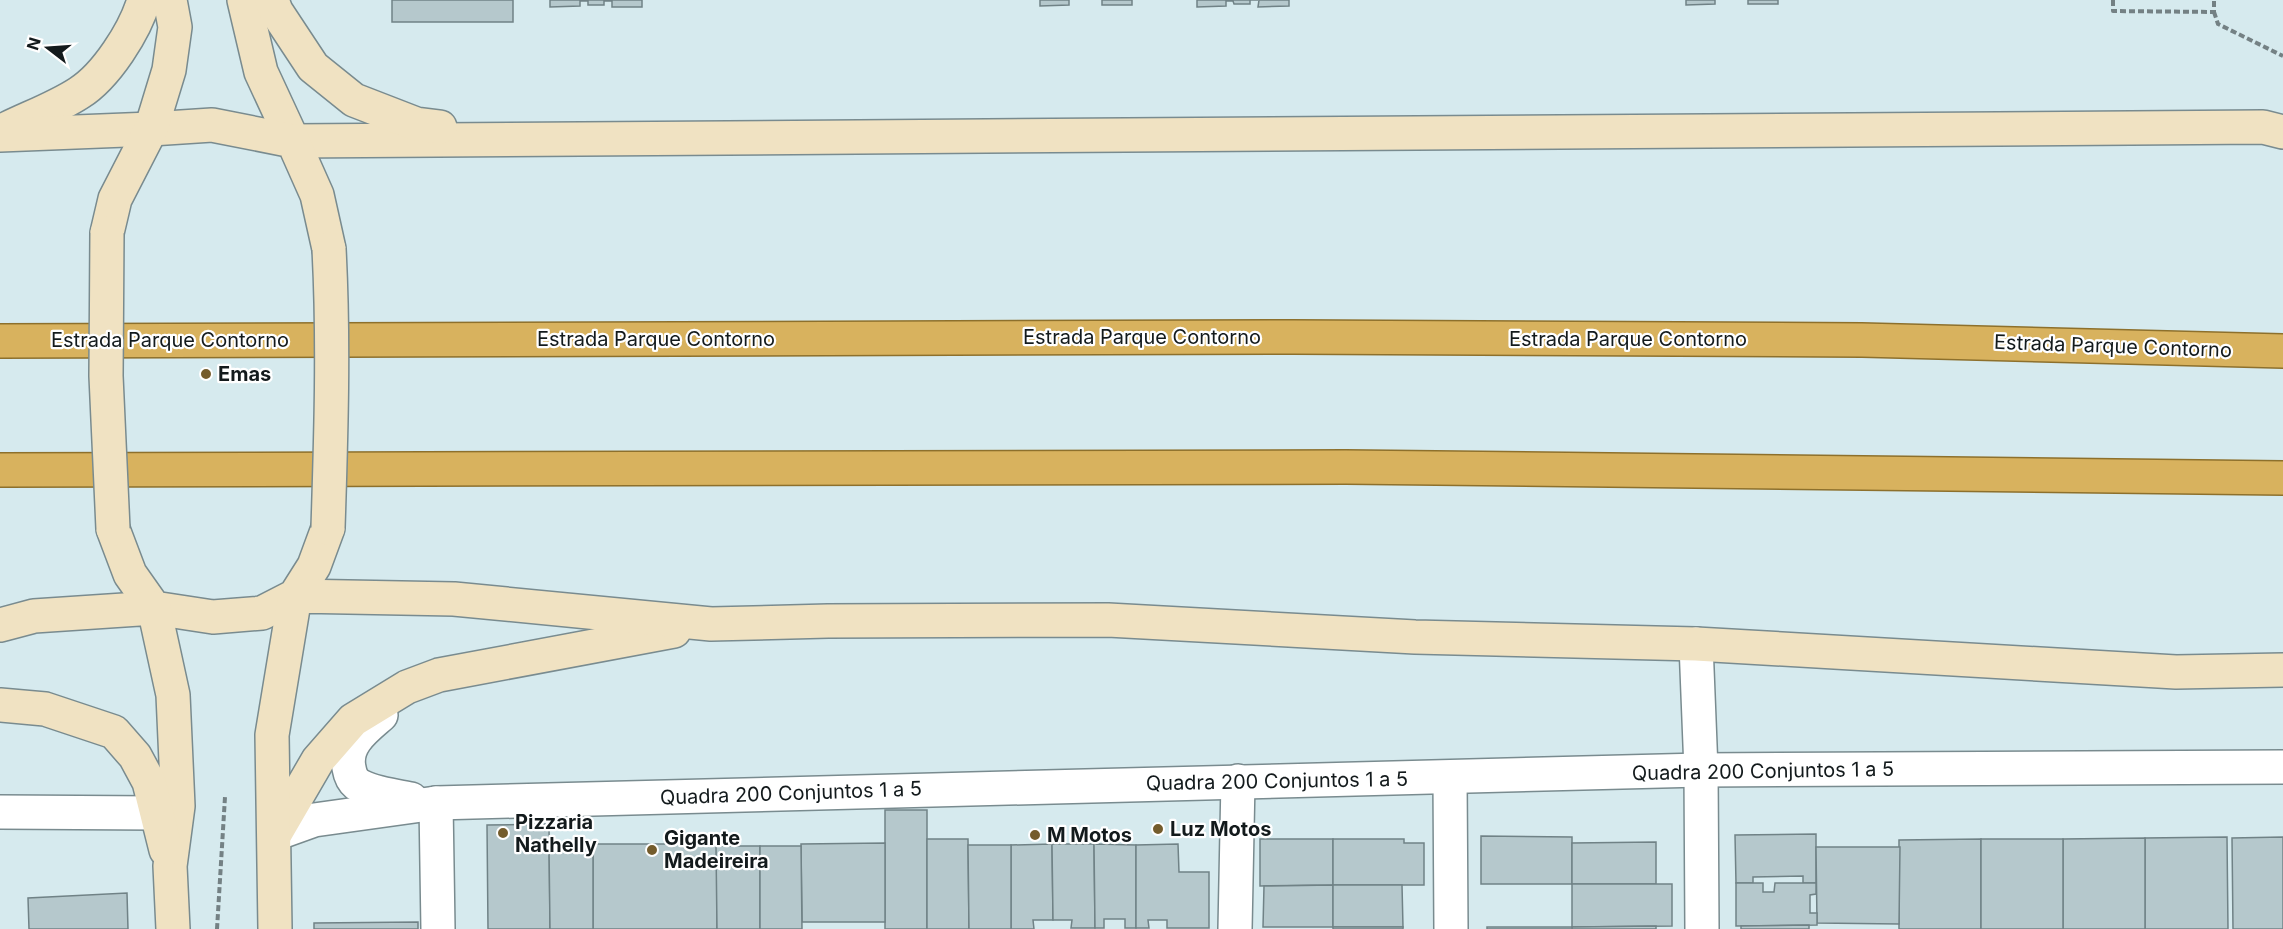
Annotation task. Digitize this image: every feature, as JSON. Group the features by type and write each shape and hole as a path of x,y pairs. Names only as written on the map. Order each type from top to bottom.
{"highway":[{"name":"Estrada Parque Contorno","path":"0,341 1294,337 1862,340 2283,351"},
{"path":"0,470 1346,466 2283,478"}],"main road":[{"path":"0,134 80,93 114,59 141,11 144,0"},
{"path":"170,0 175,27 169,70 151,129 115,199 107,233 106,376 113,529 130,574 154,608 173,695 178,806 170,866 173,929"},
{"path":"244,0 261,72 317,195 329,249 333,322 328,528 314,566 295,596 272,735 275,929"},
{"path":"272,0 276,11 313,67 354,100 416,124 534,140"},
{"path":"0,134 212,125 293,141 2276,129"},
{"path":"0,625 34,616 154,608 213,617 262,613 295,596 454,599 711,624 828,621 1108,620 1415,637 1696,644 2176,672 2283,670"},
{"path":"275,834 318,760 353,720 407,687 440,675 711,624"},
{"path":"0,705 45,709 114,732 135,756 149,782 170,866"}],"street":[{"path":"1696,644 1701,770 1702,929"},
{"path":"407,687 392,706 353,743 349,753 350,775 356,783 369,790 436,803 438,929"},
{"name":"Quadra 200 Conjuntos 1 a 5","path":"275,834 314,820 436,803 1701,770 2283,767"},
{"path":"1450,778 1451,929"},
{"path":"1235,929 1238,781"},
{"path":"0,812 156,813"}],"path":[{"path":"2113,0 2113,11 2214,12"},
{"path":"2214,0 2214,12 2218,24 2283,56"},
{"path":"217,929 225,797"}],"building":[{"path":"392,0 513,0 513,22 392,22"},
{"path":"550,0 642,0 642,7 612,7 612,1 604,1 604,5 588,5 588,1 580,1 580,6 550,7"},
{"path":"1040,0 1069,0 1069,5 1040,6"},
{"path":"1102,0 1132,0 1132,5 1102,5"},
{"path":"1197,0 1250,0 1250,4 1234,4 1233,1 1226,1 1226,6 1197,7"},
{"path":"1259,0 1289,0 1289,6 1258,7"},
{"path":"1686,0 1715,0 1715,4 1686,5"},
{"path":"1748,0 1778,0 1778,4 1748,4"},
{"path":"885,810 927,810 927,929 885,929"},
{"path":"549,824 550,929 488,929 487,825"},
{"path":"1816,834 1816,883 1803,883 1803,876 1753,877 1753,883 1736,883 1735,835"},
{"path":"1481,836 1572,837 1572,884 1481,884"},
{"path":"2227,837 2228,929 2145,929 2145,838"},
{"path":"2283,837 2283,929 2233,929 2232,838"},
{"path":"2145,838 2145,929 2063,929 2063,839"},
{"path":"927,839 968,839 969,929 927,929"},
{"path":"1260,839 1333,839 1333,885 1260,886"},
{"path":"1333,839 1404,839 1404,843 1424,843 1424,885 1333,885"},
{"path":"1981,839 1981,929 1899,929 1899,840"},
{"path":"1981,839 2063,839 2063,929 1981,929"},
{"path":"1656,842 1656,884 1572,884 1572,843"},
{"path":"885,843 885,922 802,922 801,844"},
{"path":"593,844 717,844 717,929 593,929"},
{"path":"1052,844 1053,920 1033,920 1034,929 1011,929 1011,845"},
{"path":"1052,844 1094,844 1095,928 1071,928 1072,920 1053,920"},
{"path":"1094,844 1136,845 1136,928 1125,928 1125,919 1104,919 1104,928 1095,928"},
{"path":"1178,844 1179,872 1209,872 1209,928 1167,928 1167,920 1148,920 1149,928 1136,928 1136,845"},
{"path":"968,845 1011,845 1011,929 969,929"},
{"path":"593,846 593,929 550,929 549,847"},
{"path":"716,846 760,846 760,929 717,929"},
{"path":"760,846 801,846 802,929 760,929"},
{"path":"1816,847 1900,847 1899,924 1817,923"},
{"path":"1736,883 1763,883 1763,892 1774,892 1775,883 1816,883 1816,894 1810,895 1810,913 1817,913 1817,925 1736,926"},
{"path":"1572,884 1672,884 1672,926 1572,927"},
{"path":"1333,885 1333,927 1263,927 1264,886"},
{"path":"1333,885 1402,885 1403,927 1333,927"},
{"path":"127,893 128,929 29,929 28,898"},
{"path":"418,922 418,929 314,929 314,923"},
{"path":"1809,925 1809,929 1741,929 1741,926"},
{"path":"1656,926 1656,929 1572,929 1572,927"},
{"path":"1333,927 1403,927 1403,929 1333,929"},
{"path":"1487,927 1572,927 1572,929 1487,929"}],"place":[{"name":"Emas","path":"206,374"},
{"name":"Luz Motos","path":"1158,829"},
{"name":"Pizzaria Nathelly","path":"503,833"},
{"name":"M Motos","path":"1035,835"},
{"name":"Gigante Madeireira","path":"652,850"}]}
